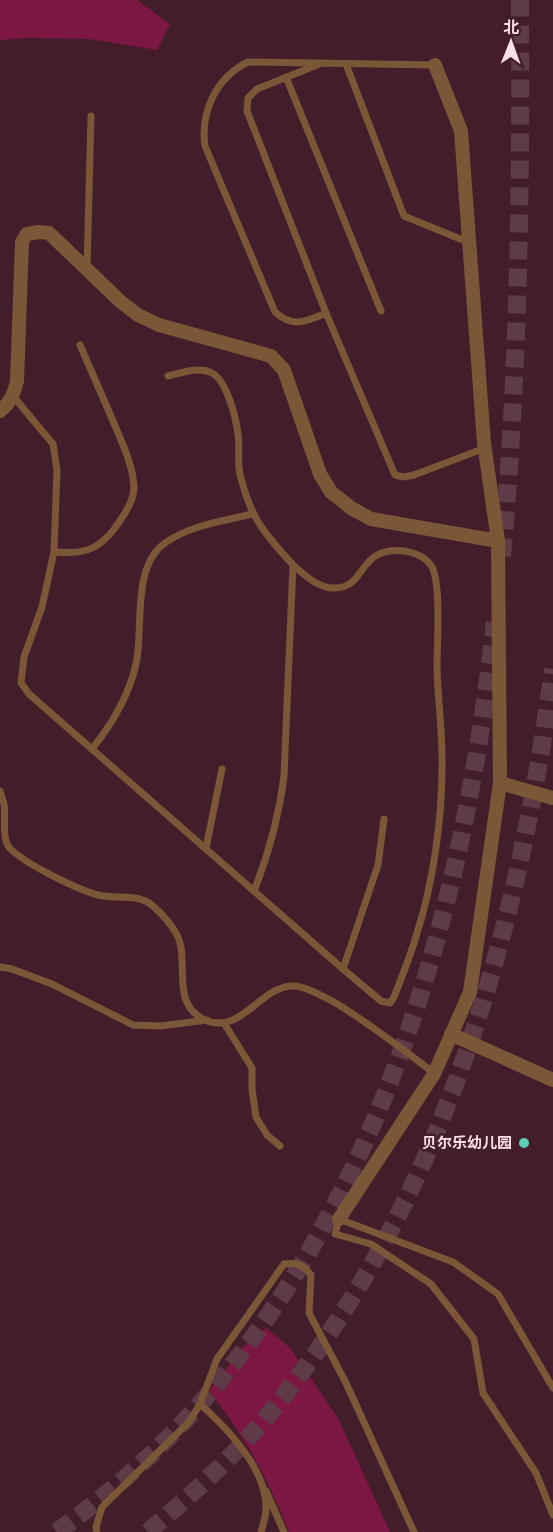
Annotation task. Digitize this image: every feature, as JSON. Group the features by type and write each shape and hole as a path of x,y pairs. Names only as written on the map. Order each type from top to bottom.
{"street":[{"path":"339,1220 434,1073 470,992 500,783 498,541 485,448 461,131 435,65"},
{"path":"5,402 17,381 22,242 27,234 39,231 49,233 121,302 138,315 159,325 271,356 284,370 291,384 320,474 332,492 351,508 371,519 498,541"},
{"path":"500,783 553,798"},
{"path":"451,1035 553,1080"}],"lane":[{"path":"326,313 306,322 284,321 275,312 205,146 203,133 205,120 213,98 225,77 248,62 435,65"},
{"path":"322,63 257,89 248,98 247,111 326,313 395,475 403,477 414,475 485,448"},
{"path":"346,64 404,216 470,243"},
{"path":"286,77 381,311"},
{"path":"87,269 91,116"},
{"path":"54,552 80,554 98,544 111,533 124,514 131,501 134,488 126,453 80,345"},
{"path":"5,402 53,444 57,470 54,552 42,607 24,657 21,683 29,694 343,969 381,1001 390,1004 417,933 428,894 436,845 442,768 438,697 437,598 434,572 429,563 416,554 399,551 380,553 368,561 358,577 346,587 326,588 315,582 294,565 252,514 240,472 238,434 232,407 219,379 211,372 189,370 168,376"},
{"path":"92,749 120,709 136,664 144,577 154,555 165,543 193,529 252,514"},
{"path":"254,891 269,854 280,808 284,776 294,565"},
{"path":"206,848 222,769"},
{"path":"0,791 4,803 6,842 10,849 23,860 57,878 99,895 141,899 153,906 177,936 182,986 186,999 193,1011 207,1020"},
{"path":"343,969 378,865 384,819"},
{"path":"0,967 12,969 52,984 133,1025 161,1026 207,1020 224,1023 237,1019 275,991 295,986 314,991 363,1020 434,1073"},
{"path":"224,1023 252,1068 256,1117 267,1135 280,1146"},
{"path":"553,1388 498,1294 453,1262 339,1220 334,1234 371,1244 431,1284 474,1340 483,1393 536,1473 553,1515"},
{"path":"98,1532 96,1527 102,1507 189,1422 200,1404 217,1359 278,1271 284,1264 296,1262 311,1275 309,1313 346,1383 414,1532"},
{"path":"200,1404 230,1431 261,1480 284,1532"},
{"path":"261,1480 266,1509 261,1532"}],"shaded area":[{"path":"0,0 137,0 170,24 157,50 89,39 0,40"},
{"path":"266,1328 290,1348 338,1418 390,1532 289,1532 255,1458 209,1391 243,1347"}],"tunnel":[{"path":"502,556 508,487 518,278 520,0"},
{"path":"57,1532 138,1466 176,1430 211,1391 274,1308 327,1219 372,1126 409,1029 439,929 463,827 482,724 495,622"},
{"path":"148,1532 208,1478 251,1435 326,1338 379,1252 424,1160 462,1066 493,969 518,869 538,769 553,669"}],"place":[{"name":"贝尔乐幼儿园","path":"524,1143"}]}
